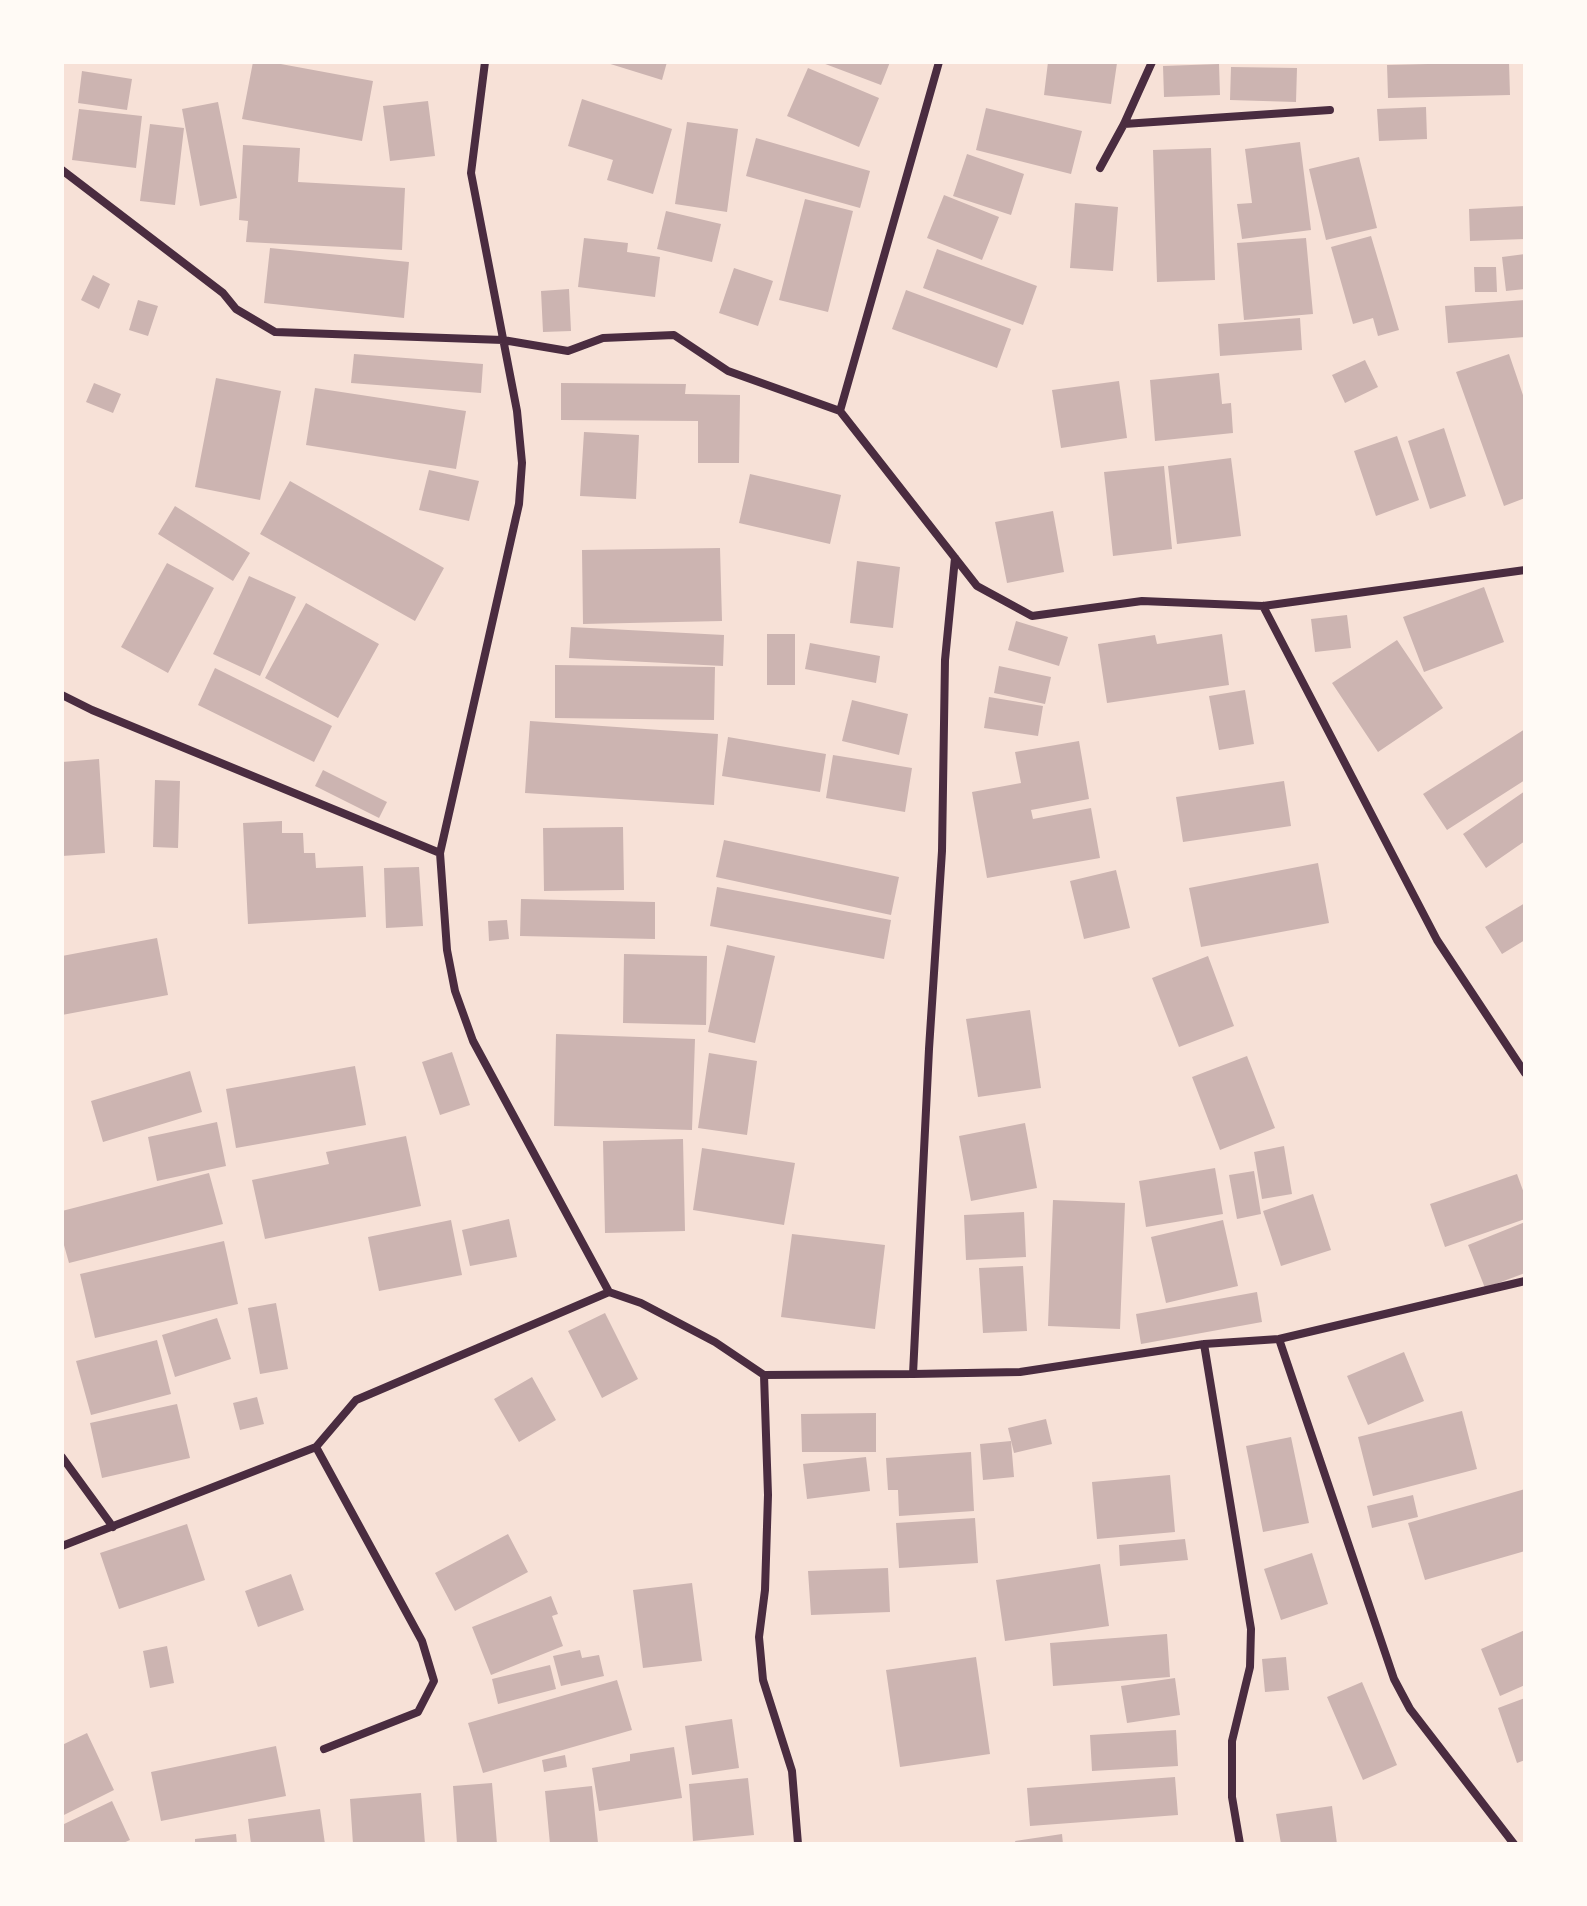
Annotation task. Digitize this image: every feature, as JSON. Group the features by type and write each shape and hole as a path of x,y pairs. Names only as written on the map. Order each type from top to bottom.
{"street":[{"path":"485,62 471,173 517,411 522,463 519,504 440,853 447,950 455,991 473,1041 609,1292"},
{"path":"840,411 939,62"},
{"path":"1100,168 1152,62"},
{"path":"1124,124 1330,110"},
{"path":"62,170 223,293 236,309 275,332 503,340 568,351 603,338 674,335 728,371 840,411 977,586 1032,616 1142,601 1263,606 1525,570"},
{"path":"913,1374 942,851 945,660 955,557"},
{"path":"1263,606 1437,940 1525,1073"},
{"path":"62,695 440,853"},
{"path":"62,1546 316,1447 356,1400 609,1292 641,1303 715,1342 764,1375 913,1374 1020,1372 1204,1344 1279,1339 1525,1281"},
{"path":"1279,1339 1394,1679 1410,1709 1514,1844"},
{"path":"1204,1344 1251,1629 1250,1667 1232,1741 1232,1797 1240,1844"},
{"path":"764,1375 768,1495 765,1590 759,1637 763,1680 792,1771 798,1844"},
{"path":"316,1447 422,1641 434,1681 418,1712 324,1749"},
{"path":"62,1457 113,1527"}],"building":[{"path":"253,62 270,62 373,81 362,141 242,119"},
{"path":"604,62 667,62 662,80"},
{"path":"820,62 890,62 881,85"},
{"path":"1048,62 1117,63 1111,104 1044,95"},
{"path":"1509,62 1510,95 1388,98 1387,65"},
{"path":"1219,64 1220,95 1164,97 1163,66"},
{"path":"1231,67 1297,68 1296,102 1230,100"},
{"path":"808,68 879,98 859,147 787,116"},
{"path":"82,71 132,79 127,110 78,103"},
{"path":"582,99 672,129 653,194 607,180 613,160 568,146"},
{"path":"428,101 435,156 390,161 383,106"},
{"path":"218,102 237,198 200,206 182,109"},
{"path":"1426,107 1427,139 1379,141 1377,109"},
{"path":"986,108 1082,131 1071,174 976,150"},
{"path":"79,109 142,116 136,168 72,160"},
{"path":"687,122 738,129 727,212 675,204"},
{"path":"150,124 184,128 175,205 140,201"},
{"path":"756,138 870,171 860,208 746,176"},
{"path":"1300,142 1311,230 1242,239 1237,204 1252,203 1245,149"},
{"path":"243,145 300,148 298,182 405,188 402,250 246,242 248,221 239,220"},
{"path":"1211,148 1215,280 1157,282 1153,150"},
{"path":"967,154 1024,174 1011,215 953,196"},
{"path":"1359,157 1377,228 1326,240 1309,169"},
{"path":"944,195 999,217 982,260 927,238"},
{"path":"805,199 853,211 828,312 779,300"},
{"path":"1075,203 1118,207 1113,271 1070,268"},
{"path":"1525,206 1525,239 1470,241 1469,209"},
{"path":"666,211 721,224 712,262 657,249"},
{"path":"1371,236 1399,330 1378,336 1373,318 1353,324 1331,247"},
{"path":"584,238 628,243 627,252 660,257 655,297 578,287"},
{"path":"1306,238 1313,314 1244,320 1237,243"},
{"path":"270,248 409,262 404,318 264,303"},
{"path":"937,249 1037,286 1023,325 923,288"},
{"path":"1525,254 1525,289 1506,291 1502,257"},
{"path":"1474,267 1496,267 1497,292 1475,292"},
{"path":"734,268 773,281 758,326 719,313"},
{"path":"93,275 110,284 99,309 81,300"},
{"path":"569,289 571,331 543,332 541,291"},
{"path":"906,290 1011,329 997,368 892,329"},
{"path":"138,300 158,306 148,336 129,330"},
{"path":"1525,300 1525,337 1448,343 1445,306"},
{"path":"1300,318 1302,350 1220,356 1218,324"},
{"path":"354,354 483,364 481,393 351,383"},
{"path":"1509,354 1525,401 1525,498 1504,506 1456,372"},
{"path":"1365,360 1378,387 1345,403 1332,375"},
{"path":"1219,373 1222,404 1231,403 1233,433 1155,441 1150,380"},
{"path":"216,378 281,391 260,500 195,487"},
{"path":"1119,381 1127,438 1061,448 1052,390"},
{"path":"94,383 121,394 113,413 86,402"},
{"path":"561,383 686,384 685,394 740,395 739,463 698,463 698,421 561,420"},
{"path":"315,388 466,411 456,469 306,445"},
{"path":"1444,428 1466,496 1430,509 1408,441"},
{"path":"584,432 639,435 636,499 580,496"},
{"path":"1397,436 1419,500 1376,516 1354,451"},
{"path":"1231,458 1241,536 1177,544 1168,466"},
{"path":"1164,466 1172,549 1113,556 1104,472"},
{"path":"429,470 479,481 469,521 419,510"},
{"path":"750,474 841,495 830,544 739,523"},
{"path":"290,481 444,568 415,621 260,534"},
{"path":"175,506 250,553 233,581 158,534"},
{"path":"1053,511 1064,572 1007,583 995,522"},
{"path":"720,548 722,621 583,624 582,550"},
{"path":"857,561 900,567 893,628 850,623"},
{"path":"167,563 214,588 168,673 121,647"},
{"path":"249,576 296,597 260,676 213,654"},
{"path":"1484,587 1504,642 1424,672 1403,617"},
{"path":"306,603 379,644 338,718 265,678"},
{"path":"1347,615 1351,648 1315,652 1311,619"},
{"path":"1016,621 1068,637 1059,666 1008,650"},
{"path":"571,627 724,635 723,666 569,658"},
{"path":"767,634 795,634 795,685 767,685"},
{"path":"1222,634 1229,685 1107,703 1098,644 1155,635 1157,644"},
{"path":"1397,640 1443,708 1378,752 1332,683"},
{"path":"810,643 880,656 876,683 805,669"},
{"path":"555,665 715,667 714,720 555,718"},
{"path":"999,666 1051,677 1045,704 994,693"},
{"path":"215,668 332,726 314,762 198,705"},
{"path":"1245,690 1254,744 1219,750 1209,696"},
{"path":"989,697 1043,706 1038,736 984,728"},
{"path":"852,700 908,714 899,755 842,741"},
{"path":"530,721 718,734 714,805 525,793"},
{"path":"1525,729 1525,780 1447,830 1423,794"},
{"path":"728,737 826,754 820,792 722,776"},
{"path":"1079,741 1089,799 1031,810 1033,819 1091,808 1100,858 987,878 972,792 1021,783 1015,752"},
{"path":"833,755 912,768 905,812 826,798"},
{"path":"99,759 105,853 62,856 62,762"},
{"path":"323,770 387,802 379,818 315,786"},
{"path":"155,780 180,781 178,848 153,847"},
{"path":"1284,781 1291,826 1183,842 1176,797"},
{"path":"1525,791 1525,841 1486,868 1463,834"},
{"path":"282,821 282,833 303,833 304,853 315,853 316,868 363,866 366,917 248,924 243,823"},
{"path":"623,827 624,890 544,891 543,828"},
{"path":"724,840 899,877 891,915 716,877"},
{"path":"1318,863 1329,923 1201,947 1189,888"},
{"path":"419,867 423,926 386,928 384,868"},
{"path":"1116,870 1130,928 1084,939 1070,881"},
{"path":"717,887 891,920 884,959 710,926"},
{"path":"521,899 655,902 655,939 520,936"},
{"path":"1525,903 1525,940 1502,954 1485,927"},
{"path":"507,920 509,939 489,941 488,921"},
{"path":"157,938 168,995 62,1015 62,956"},
{"path":"727,945 775,956 755,1043 708,1032"},
{"path":"624,954 707,956 706,1025 623,1023"},
{"path":"1208,956 1234,1026 1179,1047 1152,978"},
{"path":"1030,1010 1041,1088 978,1097 966,1019"},
{"path":"556,1034 695,1039 692,1130 554,1126"},
{"path":"452,1052 470,1105 440,1115 422,1062"},
{"path":"709,1053 757,1061 747,1135 698,1128"},
{"path":"1247,1056 1275,1128 1220,1150 1192,1077"},
{"path":"355,1066 366,1125 236,1148 226,1089"},
{"path":"190,1071 202,1112 103,1142 91,1101"},
{"path":"217,1122 226,1166 157,1181 148,1137"},
{"path":"1025,1123 1037,1188 971,1201 959,1136"},
{"path":"406,1136 421,1206 265,1239 252,1180 329,1164 326,1152"},
{"path":"683,1139 685,1231 605,1233 603,1141"},
{"path":"1284,1146 1292,1194 1262,1199 1254,1152"},
{"path":"702,1148 795,1163 784,1225 693,1210"},
{"path":"1215,1168 1223,1214 1146,1227 1139,1181"},
{"path":"1254,1171 1261,1214 1237,1219 1229,1175"},
{"path":"209,1173 223,1224 69,1263 62,1238 62,1211"},
{"path":"1517,1174 1525,1196 1525,1219 1445,1247 1430,1204"},
{"path":"1313,1194 1331,1250 1281,1266 1263,1211"},
{"path":"1053,1200 1125,1203 1120,1329 1048,1326"},
{"path":"1024,1212 1026,1257 966,1260 964,1215"},
{"path":"509,1219 517,1257 470,1266 462,1230"},
{"path":"451,1220 462,1275 379,1291 368,1237"},
{"path":"1223,1220 1238,1286 1166,1303 1151,1237"},
{"path":"1525,1222 1525,1273 1485,1288 1468,1245"},
{"path":"792,1234 885,1245 875,1329 781,1317"},
{"path":"224,1241 238,1304 95,1338 80,1274"},
{"path":"1023,1266 1027,1331 983,1333 979,1268"},
{"path":"1257,1292 1262,1322 1141,1344 1136,1314"},
{"path":"276,1303 288,1369 260,1374 248,1308"},
{"path":"605,1313 638,1379 602,1398 568,1331"},
{"path":"217,1318 231,1359 175,1377 162,1335"},
{"path":"157,1340 171,1394 91,1415 76,1361"},
{"path":"1404,1352 1424,1401 1368,1425 1347,1376"},
{"path":"532,1377 556,1420 519,1442 494,1399"},
{"path":"257,1397 264,1424 240,1430 233,1403"},
{"path":"177,1404 190,1458 102,1478 90,1423"},
{"path":"1462,1411 1477,1469 1373,1496 1358,1437"},
{"path":"876,1413 876,1452 802,1452 801,1414"},
{"path":"1046,1419 1052,1444 1014,1453 1008,1428"},
{"path":"1291,1437 1309,1523 1263,1532 1246,1446"},
{"path":"1011,1441 1014,1477 983,1480 980,1444"},
{"path":"971,1452 974,1511 899,1516 898,1490 888,1490 886,1458"},
{"path":"866,1457 870,1491 807,1499 803,1464"},
{"path":"1170,1475 1175,1532 1097,1539 1092,1482"},
{"path":"1525,1489 1525,1551 1425,1580 1408,1523"},
{"path":"1413,1495 1418,1517 1372,1528 1367,1506"},
{"path":"975,1518 978,1563 899,1568 896,1523"},
{"path":"187,1524 205,1580 119,1609 100,1553"},
{"path":"508,1534 528,1572 455,1611 435,1573"},
{"path":"1185,1539 1188,1560 1120,1566 1119,1545"},
{"path":"1312,1553 1328,1604 1281,1620 1264,1569"},
{"path":"1100,1564 1109,1626 1005,1641 996,1580"},
{"path":"888,1568 890,1612 811,1615 808,1571"},
{"path":"291,1574 304,1610 258,1627 245,1591"},
{"path":"692,1583 702,1661 643,1668 633,1590"},
{"path":"551,1596 558,1614 552,1616 563,1646 491,1675 472,1627"},
{"path":"1525,1630 1525,1685 1500,1696 1481,1649"},
{"path":"1167,1634 1170,1677 1053,1686 1050,1643"},
{"path":"167,1646 174,1683 150,1688 143,1651"},
{"path":"580,1650 582,1658 599,1655 604,1676 561,1686 553,1656"},
{"path":"976,1657 990,1754 900,1767 886,1670"},
{"path":"1286,1657 1289,1690 1265,1692 1262,1659"},
{"path":"550,1665 556,1689 498,1704 492,1679"},
{"path":"1175,1678 1180,1715 1127,1723 1121,1686"},
{"path":"617,1680 632,1730 483,1773 468,1723"},
{"path":"1362,1682 1397,1765 1363,1780 1327,1697"},
{"path":"1525,1698 1525,1760 1517,1763 1498,1708"},
{"path":"732,1719 739,1768 692,1775 685,1726"},
{"path":"1176,1730 1178,1766 1092,1771 1090,1735"},
{"path":"87,1733 114,1790 62,1816 62,1745"},
{"path":"276,1746 286,1796 161,1821 151,1772"},
{"path":"674,1747 682,1798 599,1811 592,1768 630,1761 630,1754"},
{"path":"565,1755 567,1767 544,1772 542,1760"},
{"path":"1175,1777 1178,1815 1030,1826 1027,1788"},
{"path":"748,1778 754,1835 693,1841 689,1784"},
{"path":"492,1783 497,1844 457,1844 453,1786"},
{"path":"592,1786 598,1843 550,1844 545,1791"},
{"path":"421,1793 425,1844 353,1844 350,1799"},
{"path":"112,1801 130,1840 121,1844 62,1844 62,1825"},
{"path":"1332,1806 1337,1844 1281,1844 1276,1814"},
{"path":"320,1809 325,1844 251,1844 248,1819"},
{"path":"236,1834 237,1844 195,1844 195,1839"},
{"path":"1062,1834 1063,1844 1016,1844 1015,1841"}]}
